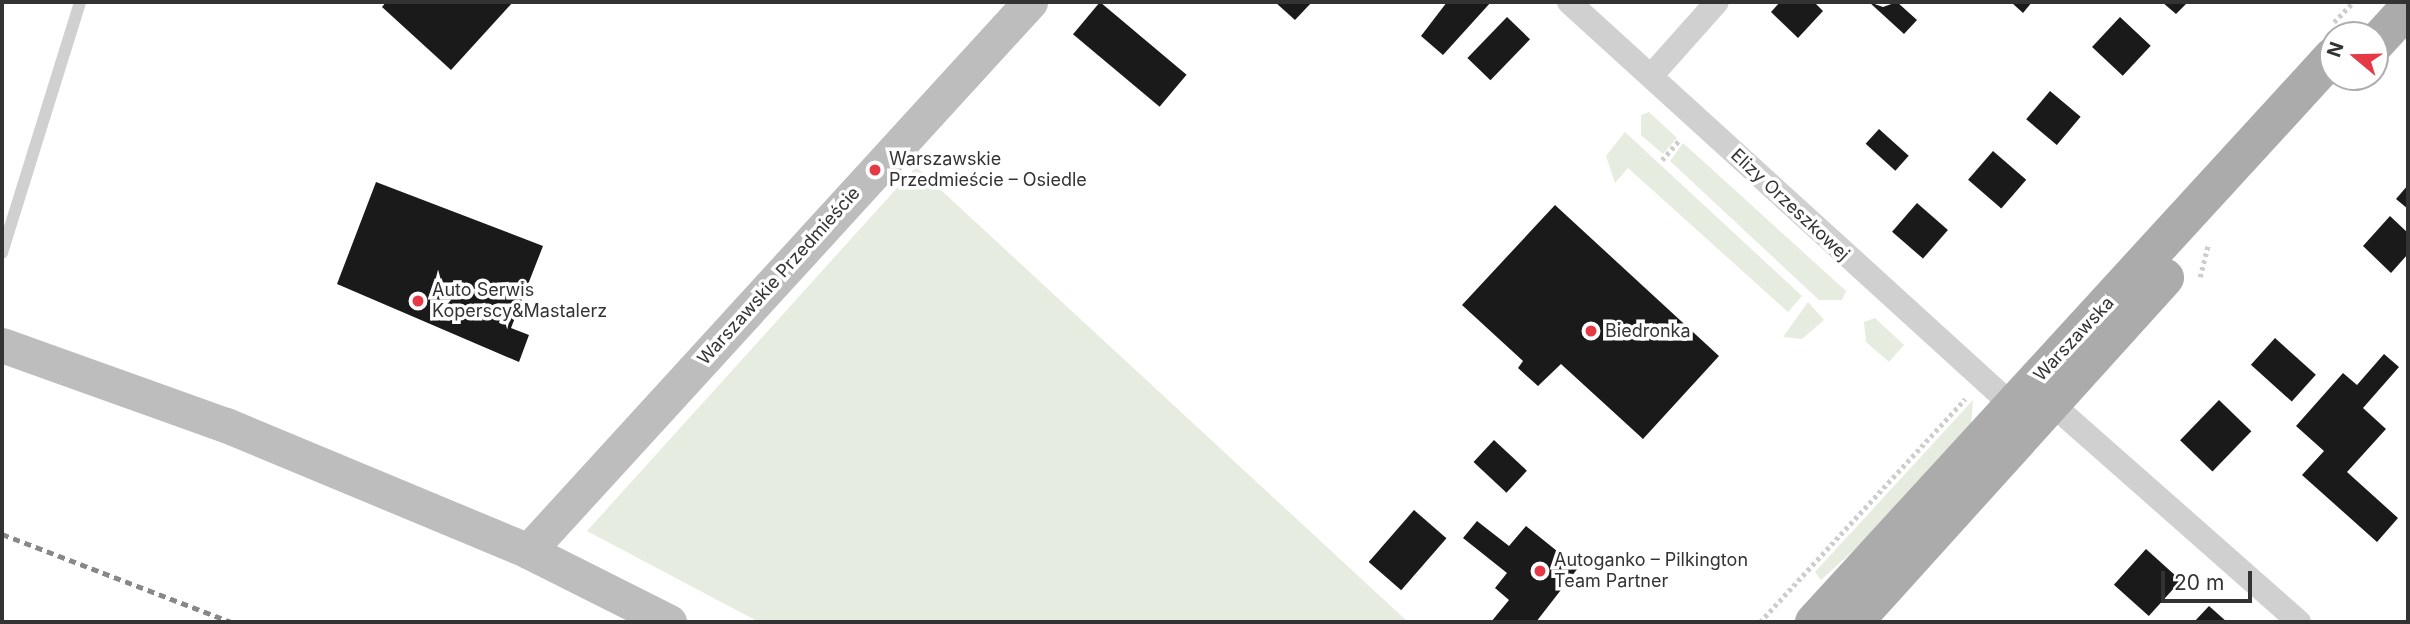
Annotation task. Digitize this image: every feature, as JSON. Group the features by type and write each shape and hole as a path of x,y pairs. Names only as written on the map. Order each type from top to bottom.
{"main road":[{"path":"2365,21 2382,2"},
{"path":"2389,29 2408,8"},
{"name":"Warszawska","path":"1814,622 2319,71"},
{"name":"Warszawska","path":"1854,622 2053,405 2332,91"},
{"path":"2003,417 2053,405"}],"street":[{"name":"Warszawskie Przedmieście","path":"528,551 1030,2"},
{"name":"Elizy Orzeszkowej","path":"1569,2 1651,76 2003,417"},
{"path":"1651,76 1717,2"},
{"path":"2,345 226,425 528,551 668,622"},
{"path":"2053,405 2300,622"}],"lane":[{"path":"2,253 80,2"}],"path":[{"path":"1662,160 1683,135"},
{"path":"2199,283 2212,225"},
{"path":"1760,622 1968,396"}],"shaded area":[{"path":"1649,112 1677,138 1663,154 1641,135 1641,115"},
{"path":"1625,132 1802,296 1788,312 1628,168 1615,183 1606,156"},
{"path":"1683,143 1846,291 1842,300 1819,300 1670,161"},
{"path":"916,167 1408,622 759,622 587,531"},
{"path":"1808,302 1824,320 1802,339 1783,337"},
{"path":"1875,318 1904,345 1889,362 1866,342 1864,322"},
{"path":"1973,400 1971,427 1897,511 1821,580 1815,572"}],"building":[{"path":"386,2 513,2 451,70 382,7"},
{"path":"1100,2 1187,75 1160,107 1073,34"},
{"path":"1275,2 1312,2 1295,20"},
{"path":"1447,2 1491,2 1443,55 1421,36"},
{"path":"1780,2 1814,2 1823,11 1798,38 1771,12"},
{"path":"1869,2 1883,7 1897,2 1917,20 1904,34"},
{"path":"2011,2 2032,2 2023,13"},
{"path":"2162,2 2188,2 2176,14"},
{"path":"1507,17 1530,39 1490,80 1467,58"},
{"path":"2120,17 2151,46 2123,76 2092,47"},
{"path":"2050,91 2081,117 2057,145 2026,119"},
{"path":"1879,129 1909,156 1895,171 1866,144"},
{"path":"1993,151 2026,180 2001,209 1968,180"},
{"path":"376,182 543,246 511,328 529,335 519,362 337,284"},
{"path":"2408,185 2408,209 2396,199"},
{"path":"1917,203 1948,230 1923,259 1892,232"},
{"name":"Biedronka","path":"1555,205 1719,356 1643,439 1561,364 1538,386 1518,368 1523,361 1462,305"},
{"path":"2390,216 2408,233 2408,254 2391,273 2363,246"},
{"path":"2275,338 2316,375 2292,402 2251,365"},
{"path":"2384,354 2399,367 2363,408 2386,429 2347,472 2398,518 2377,542 2302,475 2324,451 2296,426 2343,373 2357,385"},
{"path":"2219,400 2251,431 2212,472 2180,440"},
{"path":"1494,440 1527,471 1506,493 1474,462"},
{"path":"1414,510 1446,538 1401,590 1369,562"},
{"name":"Autoganko – Pilkington Team Partner","path":"1477,521 1509,546 1526,526 1578,568 1536,622 1491,622 1509,600 1495,588 1507,573 1463,538"},
{"path":"2146,549 2181,580 2149,616 2114,585"},
{"path":"2209,606 2227,622 2194,622"}],"railway":[{"path":"2,534 231,622"}],"place":[{"name":"Warszawskie Przedmieście – Osiedle","path":"875,170"},
{"name":"Auto Serwis Koperscy&Mastalerz","path":"418,301"},
{"name":"Biedronka","path":"1591,331"},
{"name":"Autoganko – Pilkington Team Partner","path":"1540,571"}]}
